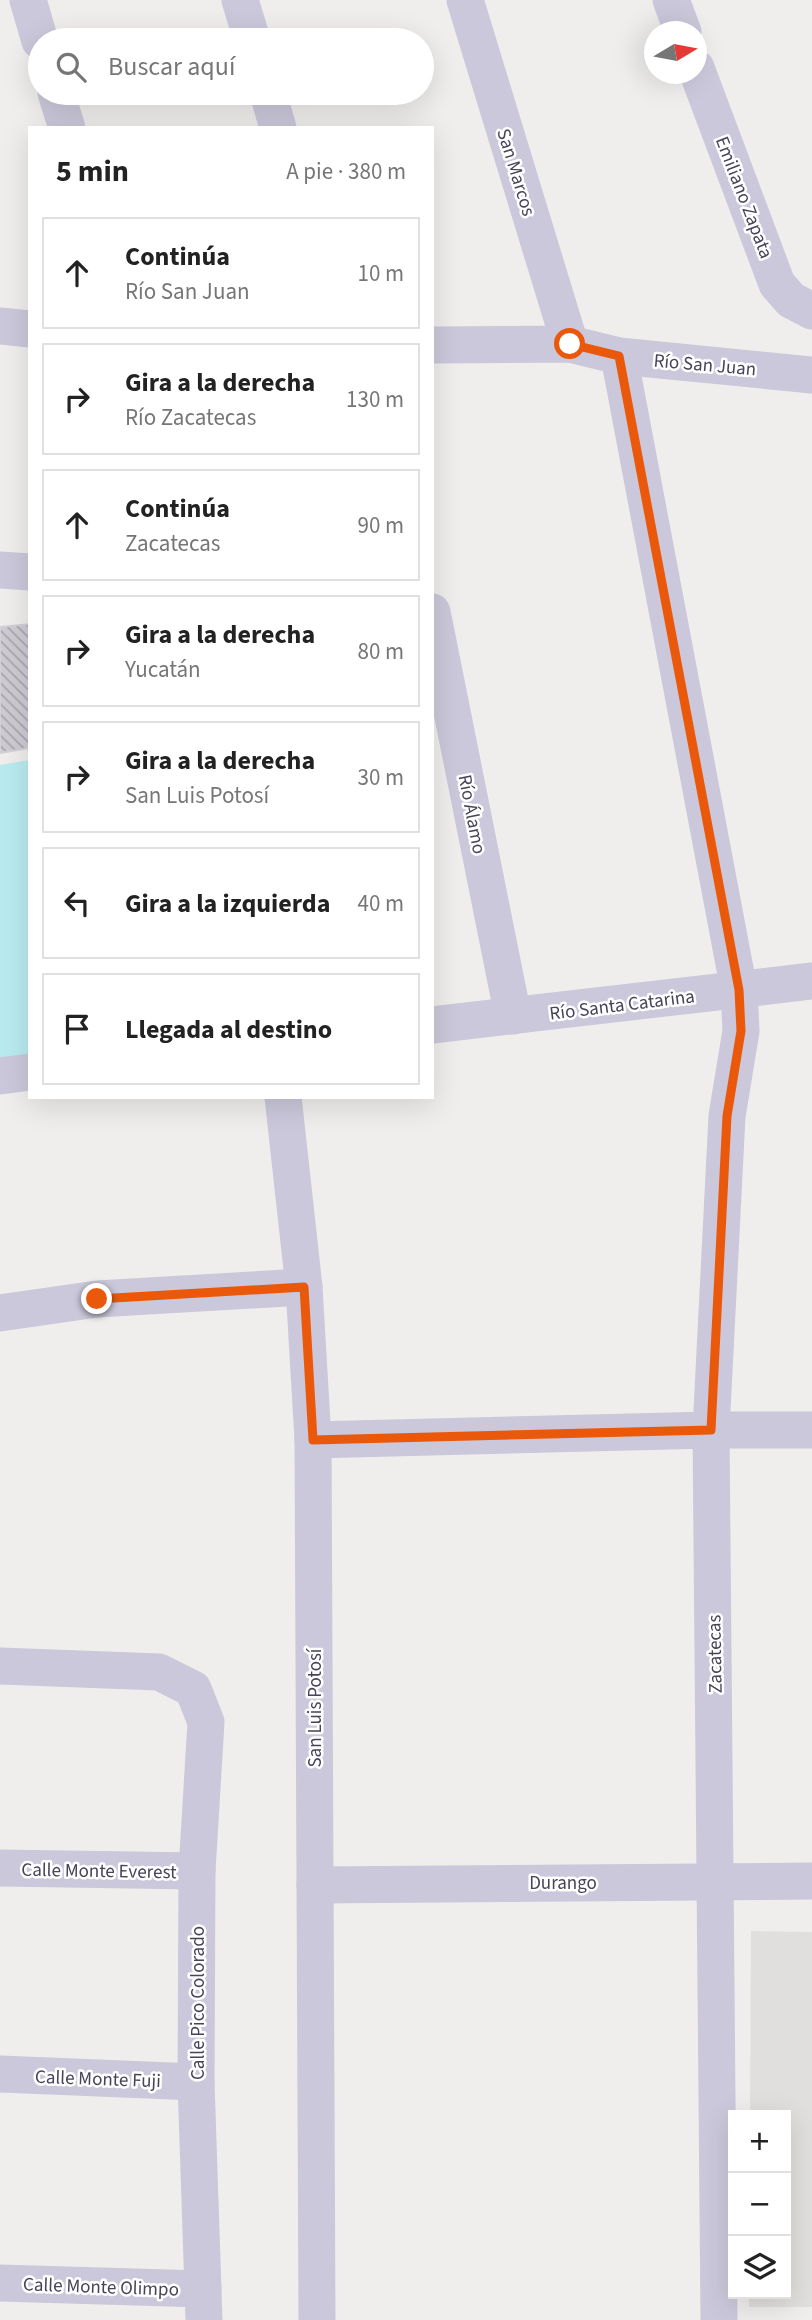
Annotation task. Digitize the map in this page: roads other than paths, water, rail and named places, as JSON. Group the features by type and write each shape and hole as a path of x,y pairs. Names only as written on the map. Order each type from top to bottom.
{"street":[{"path":"28,0 36,28"},
{"path":"240,0 248,28"},
{"name":"San Marcos","path":"465,0 570,344"},
{"path":"671,0 679,21"},
{"name":"Emiliano Zapata","path":"702,84 777,284 791,300 812,311"},
{"path":"60,105 66,126"},
{"path":"271,105 277,126"},
{"path":"0,326 28,329"},
{"name":"Río San Juan","path":"434,345 570,344 619,356 812,375"},
{"name":"Zacatecas","path":"619,356 739,990 741,1031 727,1116 711,1430 719,2320"},
{"path":"0,570 28,572"},
{"name":"Río Álamo","path":"434,622 513,1016"},
{"name":"Río Santa Catarina","path":"434,1025 812,981"},
{"path":"0,1076 28,1072"},
{"name":"San Luis Potosí","path":"283,1099 304,1287 313,1440 317,2320"},
{"path":"0,1314 97,1299 304,1287"},
{"path":"313,1440 812,1430"},
{"name":"Calle Pico Colorado","path":"0,1666 159,1672 193,1689 206,1722 197,1871 196,2082 203,2305"},
{"name":"Calle Monte Everest","path":"0,1868 197,1871"},
{"name":"Durango","path":"315,1885 812,1881"},
{"name":"Calle Monte Fuji","path":"0,2074 196,2082"},
{"name":"Calle Monte Olimpo","path":"0,2283 203,2305"}]}
